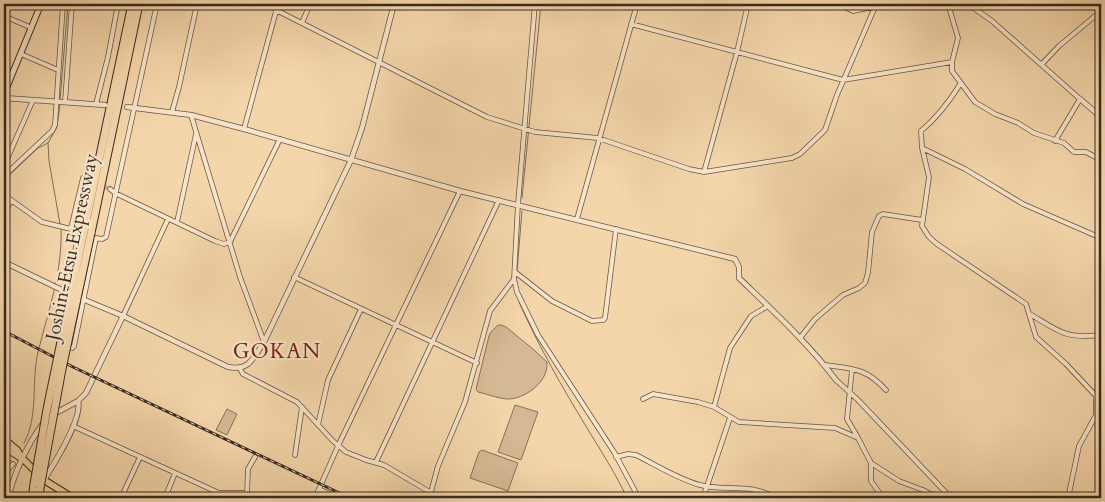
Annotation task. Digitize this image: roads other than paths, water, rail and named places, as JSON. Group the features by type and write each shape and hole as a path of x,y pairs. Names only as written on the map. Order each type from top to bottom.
{"highway":[{"name":"Joshin-Etsu Expressway","path":"87,234 132,4"},
{"name":"Joshin-Etsu Expressway","path":"32,498 37,486 47,410 139,4"},
{"path":"4,438 44,480 64,496 73,498"},
{"path":"4,447 7,454 22,458"},
{"name":"Joshin-Etsu Expressway","path":"37,486 39,498"}],"main road":[{"path":"4,96 41,4"}],"street":[{"path":"4,176 52,131 55,125 62,4"},
{"path":"65,102 72,4"},
{"path":"96,104 108,57 118,4"},
{"path":"4,194 42,222 102,239 106,237 157,4"},
{"path":"172,112 197,4"},
{"path":"270,4 276,10 487,117 527,130 598,138 704,172 792,158 800,154 825,130 843,80 875,7"},
{"path":"244,129 278,4"},
{"path":"302,22 310,4"},
{"path":"4,262 68,294 123,316 228,367 240,369 248,364 264,342 351,160 362,128 394,4"},
{"path":"535,4 527,130 518,204 514,279 517,292 538,335 616,457 638,498"},
{"path":"577,219 598,138 637,4"},
{"path":"704,172 737,52 748,4"},
{"path":"838,4 853,11 888,4"},
{"path":"948,4 958,38 952,62 953,75 975,102 1034,133 1064,143 1074,152 1086,152 1101,160"},
{"path":"968,4 992,21 1101,117"},
{"path":"1072,4 1101,4"},
{"path":"1042,64 1059,46 1101,11"},
{"path":"4,16 32,28"},
{"path":"631,24 843,80 952,62"},
{"path":"21,54 58,70"},
{"path":"960,83 947,105 934,121 922,131 922,148 929,177 922,226 932,240 1026,304 1036,338 1066,364 1096,396 1096,415 1079,446 1068,498"},
{"path":"4,96 105,105"},
{"path":"1054,141 1080,99"},
{"path":"8,157 33,100"},
{"path":"127,107 191,115 460,191 735,259 739,266 739,278 800,338 836,380 850,391 951,498"},
{"path":"191,115 240,278 264,342"},
{"path":"177,222 196,132"},
{"path":"110,189 168,219 224,244 230,242 280,139"},
{"path":"922,148 965,169 1023,204 1101,238"},
{"path":"71,229 83,178 88,179"},
{"path":"315,498 460,191"},
{"path":"4,215 11,200"},
{"path":"376,462 500,200"},
{"path":"800,338 815,319 843,295 859,288 865,283 868,273 872,232 879,216 883,214 922,220"},
{"path":"8,498 13,478 22,458 44,421 86,393 168,219"},
{"path":"515,272 552,301 592,321 603,320 605,318 616,229"},
{"path":"87,234 84,300 72,348 58,340 68,294 87,234"},
{"path":"294,278 477,363"},
{"path":"431,492 438,466 456,425 477,363 490,311 514,279"},
{"path":"714,407 730,348 751,316 768,306"},
{"path":"318,425 328,380 361,309"},
{"path":"1030,314 1068,335 1085,337 1101,335"},
{"path":"825,365 863,371 877,380 886,390"},
{"path":"852,368 847,419 871,464 871,481 883,498"},
{"path":"240,369 243,374 289,397 302,407 338,446 346,452 384,465 440,498"},
{"path":"643,399 653,394 679,398 714,407 739,422 835,428 858,438"},
{"path":"44,480 73,426 80,406 78,400"},
{"path":"295,455 302,407"},
{"path":"703,498 730,418"},
{"path":"73,426 219,493 247,494 264,498"},
{"path":"4,462 7,454"},
{"path":"616,457 628,454 636,455 686,479 707,486 754,489 776,498"},
{"path":"247,494 248,470 255,456"},
{"path":"120,498 140,457"},
{"path":"4,474 13,464"},
{"path":"871,464 899,481 928,492 937,498"},
{"path":"164,498 175,473"},
{"path":"319,489 338,498"},
{"path":"926,498 928,492"},
{"path":"218,498 219,493"}],"waterway":[{"path":"60,100 68,4"},
{"path":"522,198 541,4"},
{"path":"4,180 38,148 48,143 57,127 60,104"},
{"path":"48,143 49,161 60,224"},
{"path":"517,271 522,211"},
{"path":"24,443 32,421 38,352 60,259 61,228"},
{"path":"519,302 568,397 613,471 627,498"},
{"path":"4,468 11,460"}],"tunnel":[{"path":"88,179 110,189"}],"railway":[{"path":"4,331 73,367 350,498"}],"district":[{"name":"GOKAN","path":"277,351"}]}
